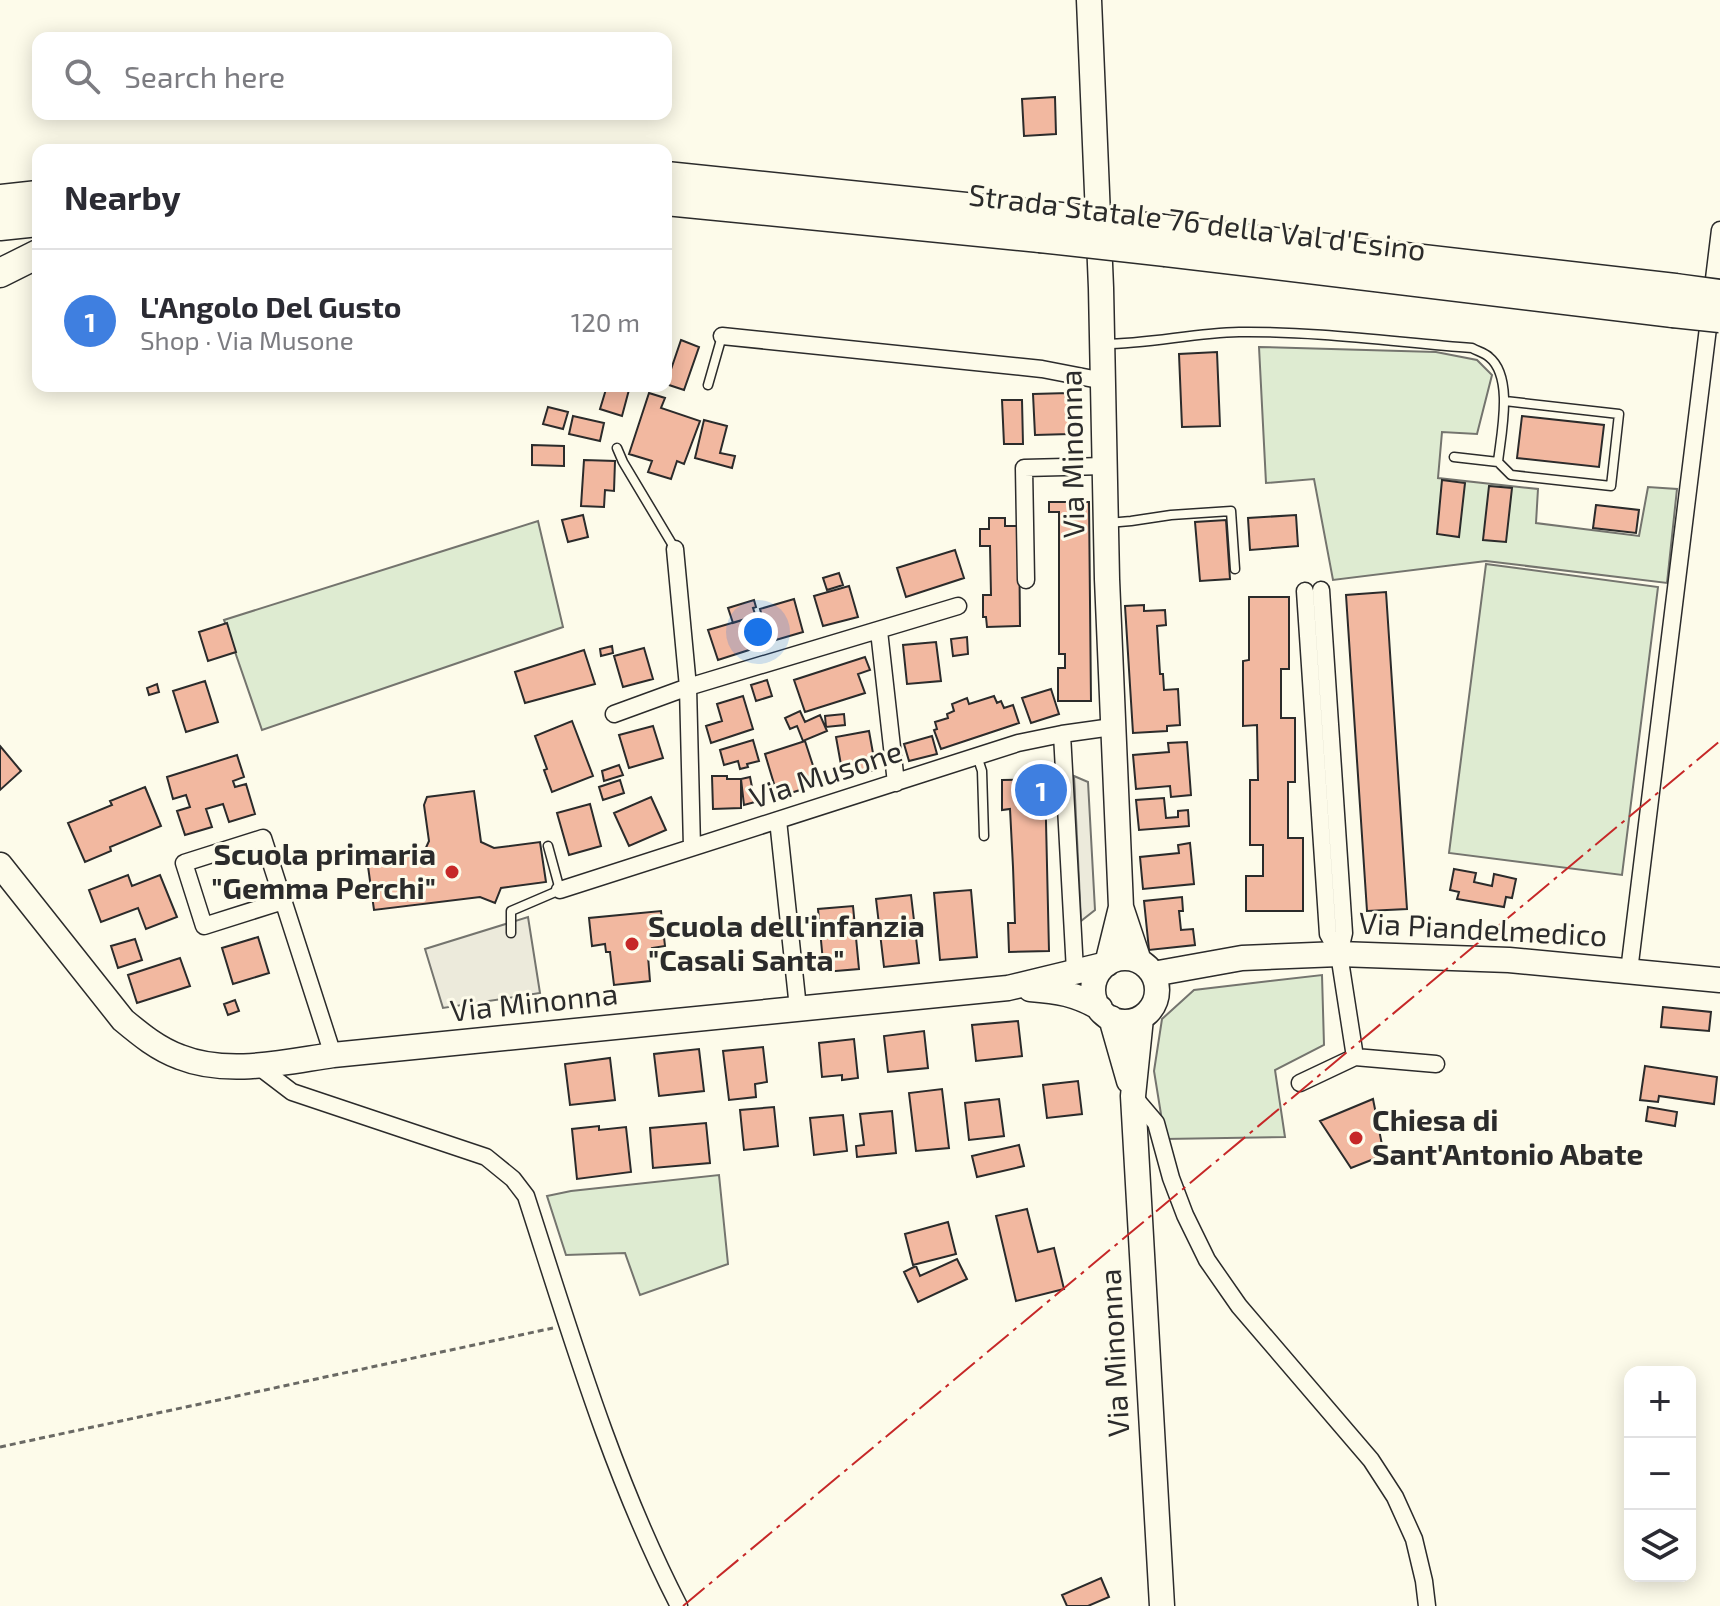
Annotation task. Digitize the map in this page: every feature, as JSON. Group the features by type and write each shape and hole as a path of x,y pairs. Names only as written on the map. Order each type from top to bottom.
{"highway":[{"name":"Strada Statale 76 della Val d'Esino","path":"672,177 1042,227 1674,300 1720,294"},
{"path":"0,199 32,196"},
{"name":"Strada Statale 76 della Val d'Esino","path":"672,201 1042,227"},
{"path":"0,226 32,223"},
{"path":"0,273 32,257"},
{"name":"Strada Statale 76 della Val d'Esino","path":"1674,300 1720,318"}],"main road":[{"name":"Via Minonna","path":"1089,0 1103,344 1112,727 1121,907 1107,964 1094,984 1096,1001 1105,1013 1133,1096"},
{"name":"Via Minonna","path":"0,865 123,1020 148,1041 180,1058 212,1065 258,1066 333,1055 1008,988 1062,991 1086,1000 1121,1021 1131,1021 1148,1008"},
{"name":"Via Minonna","path":"1121,907 1146,967 1156,982 1148,1008 1133,1096 1162,1606"},
{"name":"Via Piandelmedico","path":"1146,967 1242,958 1339,954 1509,960 1720,980"},
{"name":"Via Minonna","path":"1008,988 1123,958 1146,967"},
{"name":"Via Piandelmedico","path":"1148,1008 1192,978 1242,958"}],"street":[{"path":"1629,971 1720,230"},
{"path":"722,336 1042,369 1104,381"},
{"path":"1026,580 1024,468 1105,466"},
{"path":"675,549 688,687 692,847"},
{"path":"1313,590 1344,933 1339,954 1355,1057"},
{"path":"614,714 688,687 958,606"},
{"path":"879,631 896,783"},
{"name":"Via Musone","path":"560,890 1018,743 1112,727"},
{"path":"1062,734 1075,971"},
{"path":"778,820 798,1008"},
{"path":"283,901 204,926 184,863 263,838 333,1055"},
{"path":"1300,1083 1355,1057 1436,1064"},
{"path":"258,1066 292,1092 486,1157 513,1179 526,1196 591,1398 638,1519 679,1606"},
{"path":"1133,1096 1156,1123 1171,1178 1207,1260 1239,1306 1371,1460 1395,1497 1414,1539 1427,1606"}],"lane":[{"path":"1103,344 1235,332 1290,333 1472,348 1491,358 1501,375 1505,401 1498,462"},
{"path":"708,385 722,336"},
{"path":"1454,457 1498,462 1511,475 1611,486 1619,414 1505,401"},
{"path":"617,448 675,549"},
{"path":"1106,523 1231,511 1235,569"},
{"path":"977,756 982,771 984,836"},
{"path":"511,933 511,911 560,890 548,846"}],"path":[{"path":"0,1447 568,1325"}],"green space":[{"path":"1259,347 1436,352 1477,360 1492,375 1477,434 1442,432 1438,478 1538,489 1536,523 1639,536 1648,487 1677,489 1667,583 1486,561 1333,580 1314,479 1266,483"},
{"path":"538,521 563,627 262,730 224,620"},
{"path":"1486,564 1658,587 1622,875 1449,853"},
{"path":"1322,975 1324,1045 1275,1070 1285,1137 1165,1139 1154,1071 1162,1019 1194,990"},
{"path":"719,1175 728,1264 640,1295 625,1253 566,1255 547,1196 571,1191"}],"shaded area":[{"path":"1074,776 1088,782 1095,910 1081,921"},
{"path":"528,917 540,993 443,1008 425,949"}],"building":[{"path":"1055,97 1056,134 1024,136 1022,99"},
{"path":"681,340 699,347 684,390 672,386 672,366"},
{"path":"1217,352 1220,426 1182,427 1179,354"},
{"path":"605,392 628,392 622,416 600,409"},
{"path":"649,393 665,398 661,408 700,421 684,464 677,461 671,479 648,472 652,461 629,454"},
{"path":"1068,393 1070,434 1035,435 1033,394"},
{"path":"1002,400 1022,400 1023,444 1004,444"},
{"path":"548,407 568,412 563,429 543,424"},
{"path":"573,416 604,423 600,441 569,434"},
{"path":"1522,416 1604,425 1599,467 1517,458"},
{"path":"704,420 727,426 720,453 735,456 732,468 695,458"},
{"path":"532,445 564,446 564,466 532,465"},
{"path":"584,460 615,461 614,491 605,490 604,507 581,506"},
{"path":"1442,480 1465,483 1459,537 1437,534"},
{"path":"1489,486 1512,488 1506,542 1483,540"},
{"path":"1049,502 1089,502 1091,701 1058,701 1058,668 1065,668 1065,654 1059,654 1059,512 1049,512"},
{"path":"1596,505 1639,510 1636,533 1593,528"},
{"path":"583,515 588,537 568,542 562,520"},
{"path":"1296,515 1298,546 1250,550 1248,518"},
{"path":"989,518 1005,518 1005,526 1019,526 1020,626 987,627 986,617 983,617 983,595 991,595 990,546 980,546 980,529 989,529"},
{"path":"1226,520 1230,579 1200,581 1195,522"},
{"path":"955,550 964,578 906,597 897,568"},
{"path":"839,573 843,585 827,590 823,578"},
{"path":"849,586 858,617 823,626 814,596"},
{"path":"1386,592 1407,909 1367,911 1346,595"},
{"path":"1249,597 1289,597 1289,669 1281,669 1281,718 1295,718 1295,782 1288,782 1288,838 1303,838 1303,911 1246,911 1246,876 1263,876 1263,845 1250,845 1250,780 1258,780 1257,725 1243,726 1243,661 1249,660"},
{"path":"794,599 803,632 769,642 760,609"},
{"path":"754,600 755,614 733,623 728,608"},
{"path":"1144,605 1144,611 1165,610 1166,625 1157,626 1160,674 1163,674 1164,690 1178,689 1180,725 1167,726 1167,731 1133,733 1125,606"},
{"path":"742,620 752,649 718,660 708,630"},
{"path":"227,623 236,652 208,661 199,632"},
{"path":"967,637 968,654 953,656 951,639"},
{"path":"936,642 941,681 907,684 903,645"},
{"path":"612,646 613,653 601,656 600,649"},
{"path":"644,648 653,679 623,687 614,656"},
{"path":"584,650 595,684 525,703 515,672"},
{"path":"865,657 870,670 858,674 865,693 805,712 794,680"},
{"path":"767,680 772,696 756,701 751,685"},
{"path":"205,681 218,722 186,732 173,691"},
{"path":"157,684 159,692 149,695 147,688"},
{"path":"1051,689 1059,714 1031,723 1022,698"},
{"path":"743,696 753,729 711,743 706,726 722,721 717,704"},
{"path":"994,696 1004,708 1013,705 1019,723 941,749 934,730 937,729 935,722 948,718 947,714 954,711 952,704 967,698 969,704"},
{"path":"800,711 805,722 820,715 827,731 803,741 797,726 790,729 785,718"},
{"path":"844,714 845,725 826,727 825,716"},
{"path":"572,721 593,776 552,792 535,736"},
{"path":"653,726 663,758 629,768 619,735"},
{"path":"869,731 876,770 843,776 836,737"},
{"path":"932,736 937,754 909,761 904,744"},
{"path":"753,740 759,761 740,769 738,761 724,765 720,750"},
{"path":"805,741 819,784 778,797 765,754"},
{"path":"1187,742 1191,795 1171,797 1170,786 1136,789 1133,755 1169,752 1168,743"},
{"path":"0,746 21,771 0,790"},
{"path":"237,755 244,777 233,781 235,787 246,784 255,814 229,822 223,804 206,809 212,827 185,835 177,811 190,807 186,795 173,799 167,777"},
{"path":"619,765 623,775 604,781 602,771"},
{"path":"712,776 741,779 741,808 713,809"},
{"path":"750,777 755,802 744,805 741,779"},
{"path":"1045,779 1049,951 1009,952 1008,923 1015,923 1013,867 1010,809 1002,810 1002,780"},
{"path":"620,780 624,793 603,800 599,787"},
{"path":"145,787 161,826 110,847 111,851 85,862 68,823"},
{"path":"474,791 481,842 494,848 540,842 546,882 501,888 495,903 480,897 374,910 367,859 424,852 429,841 424,805 427,797"},
{"path":"651,797 666,830 629,846 614,813"},
{"path":"1164,798 1166,818 1178,817 1178,811 1188,810 1189,826 1139,830 1136,800"},
{"path":"590,804 601,846 569,855 557,813"},
{"path":"1190,843 1194,884 1143,889 1140,857 1179,853 1178,845"},
{"path":"1454,869 1476,873 1474,882 1492,886 1494,874 1516,879 1512,898 1506,897 1504,907 1457,899 1459,892 1450,890"},
{"path":"128,875 132,886 160,875 177,917 146,929 138,908 101,922 89,890"},
{"path":"971,890 977,957 940,960 934,893"},
{"path":"911,895 919,963 884,967 876,899"},
{"path":"1182,897 1183,911 1179,911 1181,930 1193,929 1195,945 1149,950 1144,901"},
{"path":"853,906 859,969 824,972 818,909"},
{"path":"661,911 665,946 652,948 653,956 648,956 650,981 614,985 610,952 606,952 605,944 592,946 589,918"},
{"path":"258,937 269,973 233,984 222,948"},
{"path":"135,939 142,960 118,968 111,946"},
{"path":"180,958 190,986 137,1003 128,975"},
{"path":"235,1000 239,1011 228,1015 224,1004"},
{"path":"1663,1007 1711,1012 1709,1031 1661,1027"},
{"path":"1018,1021 1022,1056 976,1061 972,1025"},
{"path":"924,1031 928,1068 888,1072 884,1036"},
{"path":"854,1039 858,1078 842,1080 842,1075 822,1077 819,1043"},
{"path":"763,1047 767,1082 755,1084 756,1097 729,1100 723,1051"},
{"path":"699,1049 704,1091 659,1096 654,1054"},
{"path":"610,1058 615,1100 570,1105 565,1064"},
{"path":"1645,1066 1717,1077 1714,1104 1659,1096 1658,1102 1640,1100"},
{"path":"1078,1081 1082,1114 1047,1118 1043,1085"},
{"path":"942,1089 949,1148 916,1151 909,1093"},
{"path":"999,1099 1004,1136 969,1140 965,1103"},
{"name":"Chiesa di Sant'Antonio Abate","path":"1373,1099 1384,1155 1351,1168 1320,1121"},
{"path":"774,1107 778,1146 744,1150 740,1110"},
{"path":"1648,1107 1677,1112 1675,1126 1646,1121"},
{"path":"892,1111 896,1153 857,1157 856,1146 864,1145 860,1114"},
{"path":"843,1115 847,1151 814,1155 810,1118"},
{"path":"706,1123 710,1163 653,1168 650,1128"},
{"path":"599,1126 599,1130 626,1127 631,1172 577,1179 572,1129"},
{"path":"1019,1145 1024,1166 977,1177 972,1156"},
{"path":"1027,1209 1038,1252 1054,1248 1064,1289 1016,1301 996,1216"},
{"path":"948,1222 956,1254 913,1265 905,1234"},
{"path":"957,1259 967,1279 918,1302 904,1272 916,1266 920,1276"},
{"path":"1101,1578 1109,1597 1088,1606 1067,1606 1062,1595"}],"power":[{"path":"683,1606 1720,741"}],"place":[{"name":"L'Angolo Del Gusto","path":"1041,790"},
{"name":"Scuola primaria \"Gemma Perchi\"","path":"452,872"},
{"name":"Scuola dell'infanzia \"Casali Santa\"","path":"632,944"},
{"name":"Chiesa di Sant'Antonio Abate","path":"1356,1138"}]}
